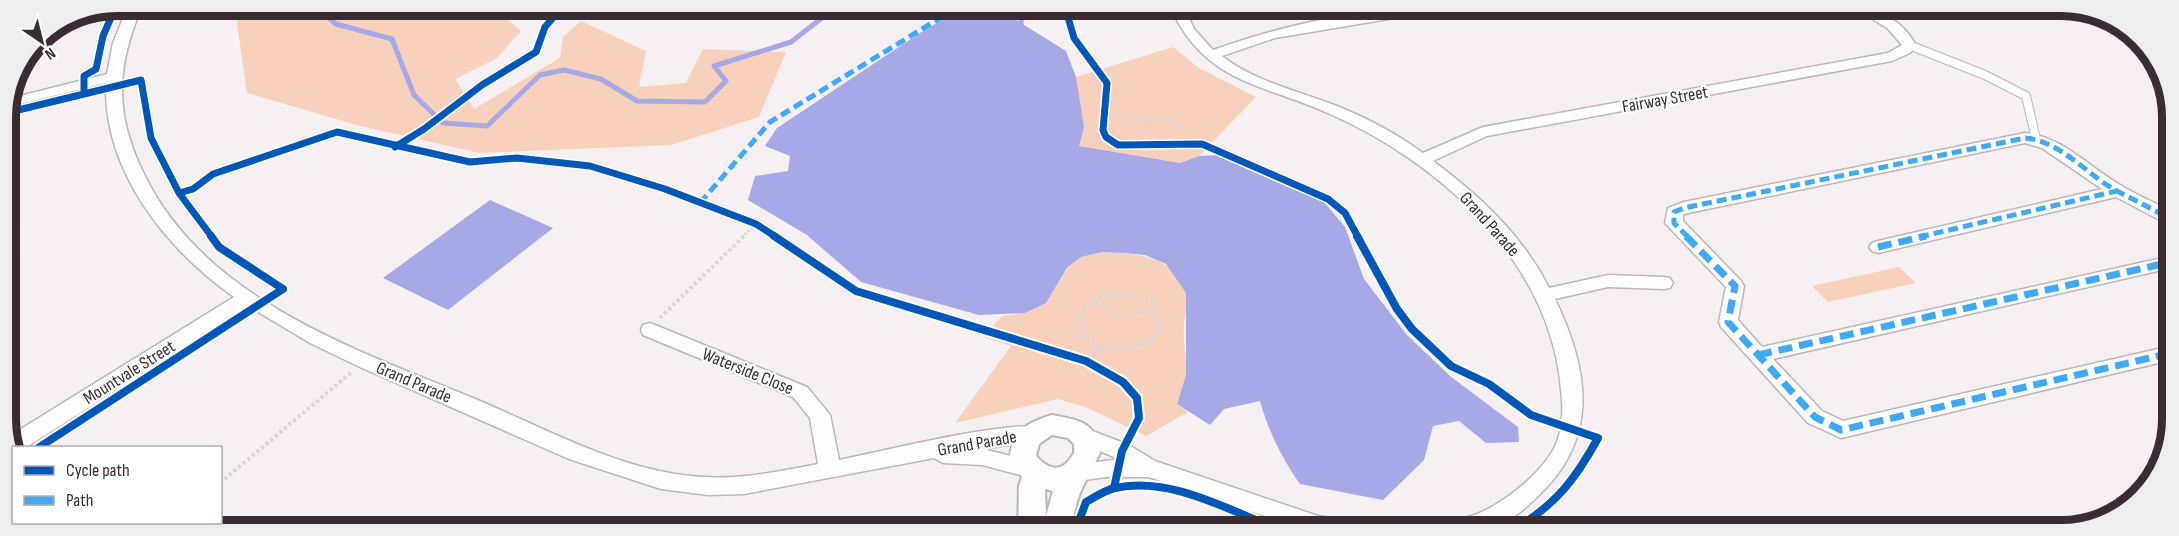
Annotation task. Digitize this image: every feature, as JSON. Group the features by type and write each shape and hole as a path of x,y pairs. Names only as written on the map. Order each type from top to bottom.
{"street":[{"name":"Grand Parade","path":"131,16 124,31 112,77 121,141 147,202 192,252 247,298 311,335 365,361 621,471 692,485 752,485 1001,437 1032,434"},
{"name":"Grand Parade","path":"1181,16 1192,39 1251,81 1335,111 1422,160 1453,184 1517,251 1545,296 1565,348 1573,412 1561,455 1540,482 1503,513 1487,519"},
{"path":"1212,55 1272,34 1386,16"},
{"path":"1876,16 1902,33 1909,45"},
{"name":"Fairway Street","path":"1422,160 1484,132 1892,57 1909,45"},
{"path":"19,101 112,77"},
{"path":"2162,214 2141,201 2116,191 2048,144 2036,139 2025,138 1684,208 1674,212 1674,223 1735,286 1728,322 1815,417 1841,430 2162,355"},
{"path":"1878,247 2116,191"},
{"path":"1758,355 2162,264"},
{"path":"1545,296 1608,281 1664,283"},
{"name":"Mountvale Street","path":"19,441 247,298"},
{"name":"Waterside Close","path":"650,330 800,392 820,415 830,470"},
{"path":"1032,520 1032,471 1022,450 1032,434 1052,425 1063,426 1122,451 1149,468 1191,480 1302,519"},
{"path":"1059,520 1060,509 1075,474 1089,453 1082,435"},
{"name":"Grand Parade","path":"924,453 982,457 1032,471"},
{"path":"1032,471 1059,479 1075,474 1149,468"}],"lane":[{"path":"1909,45 1974,70 2026,96 2036,139"}],"path":[{"path":"1105,104 1104,119 1145,118 1170,121 1176,125 1171,142 1166,145"},
{"path":"1138,146 1145,118"},
{"path":"1156,146 1175,145"},
{"path":"1128,146 1147,146"},
{"path":"745,219 765,230"},
{"path":"650,330 670,306 756,224"},
{"path":"1109,292 1132,292 1154,301 1154,312 1160,320 1156,337 1144,344 1128,348 1100,348 1080,335 1076,325 1078,315 1095,302 1109,292"},
{"path":"1095,302 1118,313 1154,312"},
{"path":"1099,366 1088,362 1100,348"},
{"path":"222,481 365,361"}],"shaded area":[{"path":"238,16 360,16 361,19 379,16 504,16 521,31 497,58 455,79 474,109 560,58 563,37 581,21 646,51 639,87 686,83 703,49 786,52 759,117 671,145 480,153 360,126 247,93 237,24"},
{"path":"1173,47 1199,68 1256,97 1199,156 1180,163 1079,146 1076,77"},
{"path":"1102,252 1153,259 1164,264 1181,281 1187,298 1184,326 1186,373 1177,404 1188,412 1146,436 1088,408 1058,399 955,423 1011,346 983,337 1002,316 1025,313 1046,303 1068,268 1081,257"},
{"path":"1899,267 1916,283 1828,302 1812,286"}],"water":[{"path":"949,16 1010,16 1066,51 1076,77 1084,127 1079,146 1180,163 1199,156 1218,155 1324,202 1345,227 1364,279 1407,335 1450,376 1518,427 1519,442 1486,443 1459,421 1433,426 1424,460 1383,500 1300,484 1276,444 1260,401 1224,409 1210,425 1177,404 1186,375 1186,293 1166,264 1145,255 1123,253 1102,252 1081,257 1067,268 1046,303 1025,313 979,315 861,282 807,235 748,200 755,176 788,171 790,156 765,146 777,128"},
{"path":"490,200 553,228 448,310 383,278"}],"waterway":[{"path":"327,16 336,24 392,39 414,95 443,123 487,126 540,75 564,70 601,79 637,101 705,102 726,81 714,66 791,42 824,16"},
{"path":"1021,30 1023,16"}],"marked path":[{"path":"700,203 770,122 943,16"},
{"path":"2162,214 2141,201 2117,191 2048,144 2036,139 2025,138 1684,208 1674,212 1674,223 1735,286 1728,322 1815,417 1841,430 2162,355"},
{"path":"1878,247 2117,191"},
{"path":"1758,355 2162,264"}],"cycle path":[{"path":"395,147 424,129 482,85 536,52 545,27 555,16"},
{"path":"1068,16 1074,38 1107,83 1103,130 1106,137 1118,145 1202,144 1328,199 1345,213 1397,309 1412,329 1451,366 1489,384 1531,415 1598,438 1565,491 1531,519"},
{"path":"111,17 103,36 96,69 84,76 84,94 141,80 151,138 179,193"},
{"path":"17,110 84,94"},
{"path":"41,446 283,289 219,247 179,193 193,189 213,174 337,132 470,162 517,158 590,166 665,189 756,224 856,291 1095,365 1114,375 1131,389 1140,407 1138,422 1119,460 1114,488"},
{"path":"1080,520 1086,502 1112,489 1134,486 1176,491 1254,519"}]}
